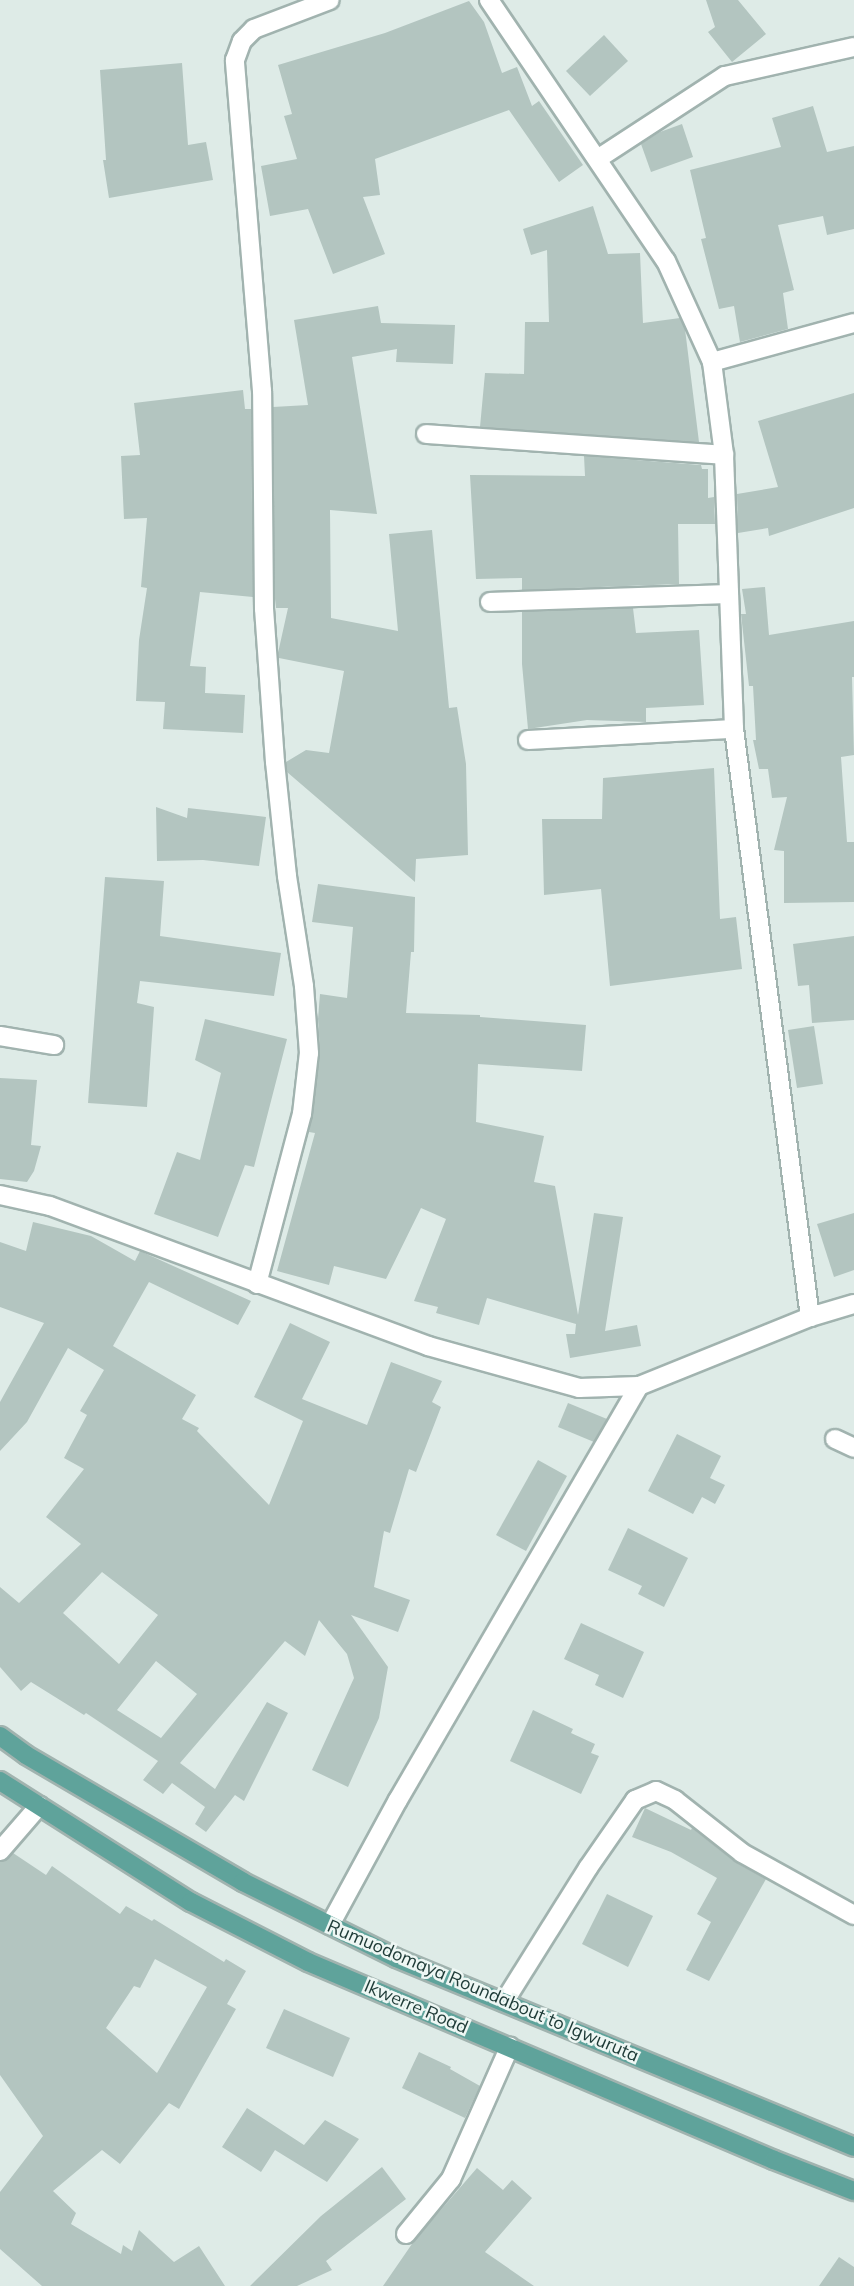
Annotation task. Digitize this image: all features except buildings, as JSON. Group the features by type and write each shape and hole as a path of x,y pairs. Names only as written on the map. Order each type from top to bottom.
{"main road":[{"name":"Rumuodomaya Roundabout to Igwuruta","path":"0,1736 26,1755 243,1882 396,1958 854,2147"},
{"name":"Ikwerre Road","path":"0,1781 192,1902 308,1962 774,2160 854,2191"}],"street":[{"path":"257,1284 302,1114 309,1053 304,986 287,876 275,762 264,609 262,391 236,60 242,41 254,29 330,0"},
{"path":"489,0 599,158 666,261 712,363 724,455 727,594 734,729 810,1317"},
{"path":"599,158 725,76 854,47"},
{"path":"712,363 854,323"},
{"path":"426,434 724,455"},
{"path":"490,602 727,594"},
{"path":"528,740 734,729"},
{"path":"0,1036 54,1045"},
{"path":"0,1195 50,1206 428,1347 579,1388 639,1386 810,1317 854,1304"},
{"path":"330,1925 398,1800 639,1386"},
{"path":"834,1439 854,1448"},
{"path":"504,2002 588,1868 635,1800 656,1791 675,1800 742,1853 854,1915"},
{"path":"0,1851 39,1806"},
{"path":"406,2234 451,2179 510,2046"}]}
